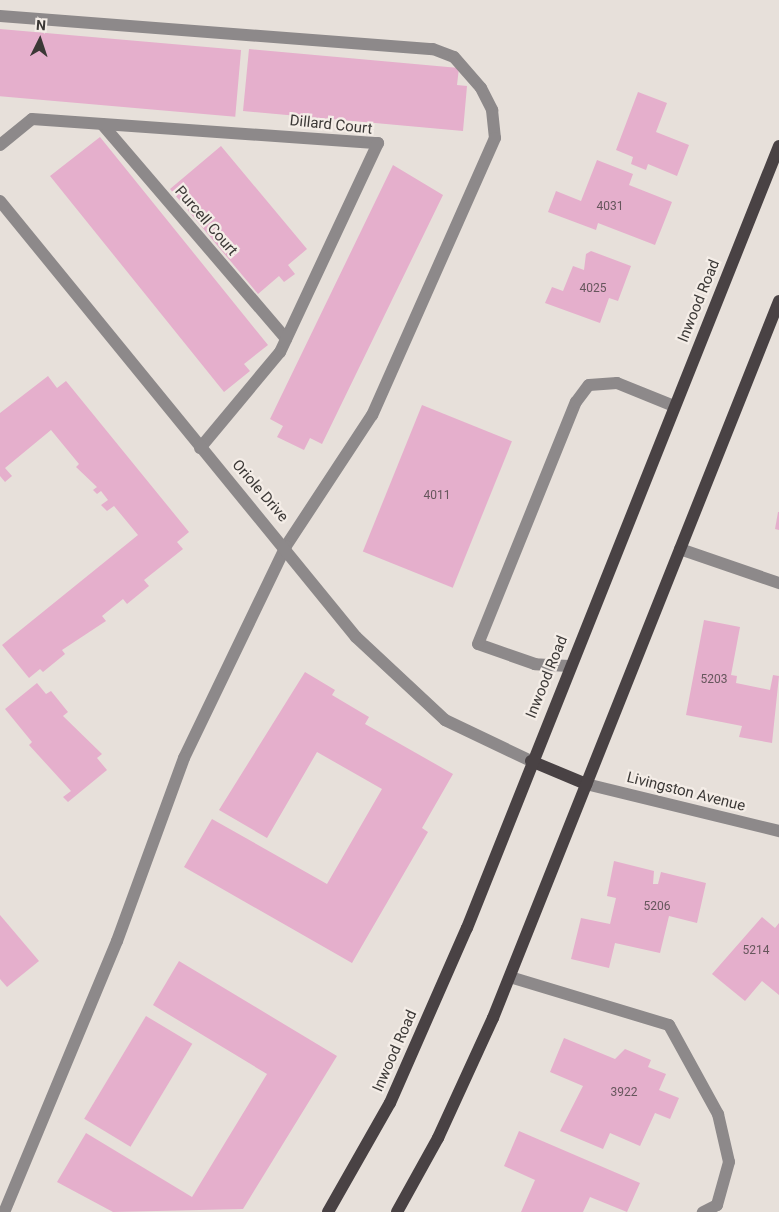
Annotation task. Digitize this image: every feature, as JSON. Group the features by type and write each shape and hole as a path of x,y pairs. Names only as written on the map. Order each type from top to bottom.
{"main road":[{"name":"Inwood Road","path":"328,1212 390,1103 417,1043 779,146"},
{"path":"397,1212 438,1138 510,977 680,549 775,323 779,301"},
{"path":"530,761 586,784"}],"street":[{"path":"0,16 433,49 454,57 481,88 492,110 495,138 372,415 286,546 184,758 117,941 4,1212"},
{"name":"Dillard Court","path":"0,145 32,119 378,143 286,339 200,448"},
{"name":"Purcell Court","path":"102,124 286,339"},
{"name":"Oriole Drive","path":"0,201 200,448 286,546 356,637 396,678 445,720 530,761"},
{"path":"569,666 535,664 478,644 576,402 589,384 617,383 674,406"},
{"path":"680,549 779,583"},
{"name":"Livingston Avenue","path":"586,784 779,831"},
{"path":"510,977 669,1026 718,1114 729,1162 717,1205 703,1212"}],"building":[{"path":"0,29 241,50 235,117 0,96"},
{"path":"249,49 459,68 457,85 467,86 463,131 243,111"},
{"path":"638,92 667,103 656,132 689,145 677,176 648,164 646,170 631,164 633,157 616,150"},
{"path":"100,137 268,345 244,364 250,371 224,392 50,176"},
{"path":"221,146 307,249 288,265 295,274 284,282 279,276 258,294 170,189"},
{"path":"597,160 633,174 629,185 672,202 655,245 598,223 596,230 548,212 556,191 581,201"},
{"path":"393,165 443,195 322,444 310,438 304,450 277,437 283,426 270,419"},
{"path":"591,251 631,266 618,301 609,298 600,323 545,303 552,287 563,291 573,266 584,270 586,254"},
{"path":"48,376 57,388 66,381 189,532 177,542 183,549 144,580 149,586 127,604 123,599 102,616 106,621 62,650 65,654 43,672 40,669 29,678 2,645 138,535 114,506 107,511 101,505 108,500 101,491 97,494 93,490 97,487 76,467 79,464 51,430 5,468 12,476 5,482 0,476 0,413"},
{"path":"422,405 512,441 453,588 363,551"},
{"path":"779,512 779,530 775,529"},
{"path":"704,620 740,627 731,675 737,676 736,683 770,690 773,675 779,676 772,743 739,737 742,726 686,715"},
{"path":"305,672 335,690 332,695 369,717 365,724 453,774 422,828 428,832 352,963 184,867 212,819 327,884 382,789 317,752 267,838 219,810"},
{"path":"37,683 46,694 51,691 68,712 63,716 102,754 97,758 107,770 68,802 63,797 71,791 29,745 32,742 5,709"},
{"path":"614,861 654,871 653,884 658,884 661,872 706,883 697,923 669,916 660,953 615,943 609,968 571,959 581,918 610,924 616,898 607,896"},
{"path":"0,915 39,961 7,987 0,979"},
{"path":"762,917 775,928 779,923 779,995 762,981 745,1001 712,974"},
{"path":"179,961 337,1056 243,1209 113,1212 57,1182 86,1133 192,1197 267,1074 153,1005"},
{"path":"146,1016 192,1044 130,1147 84,1119"},
{"path":"564,1038 615,1059 625,1049 651,1060 648,1067 666,1074 659,1090 679,1098 670,1119 655,1113 640,1146 610,1133 603,1149 560,1131 583,1086 550,1072"},
{"path":"519,1131 640,1183 627,1212 590,1197 583,1212 521,1212 535,1180 504,1166"}]}
